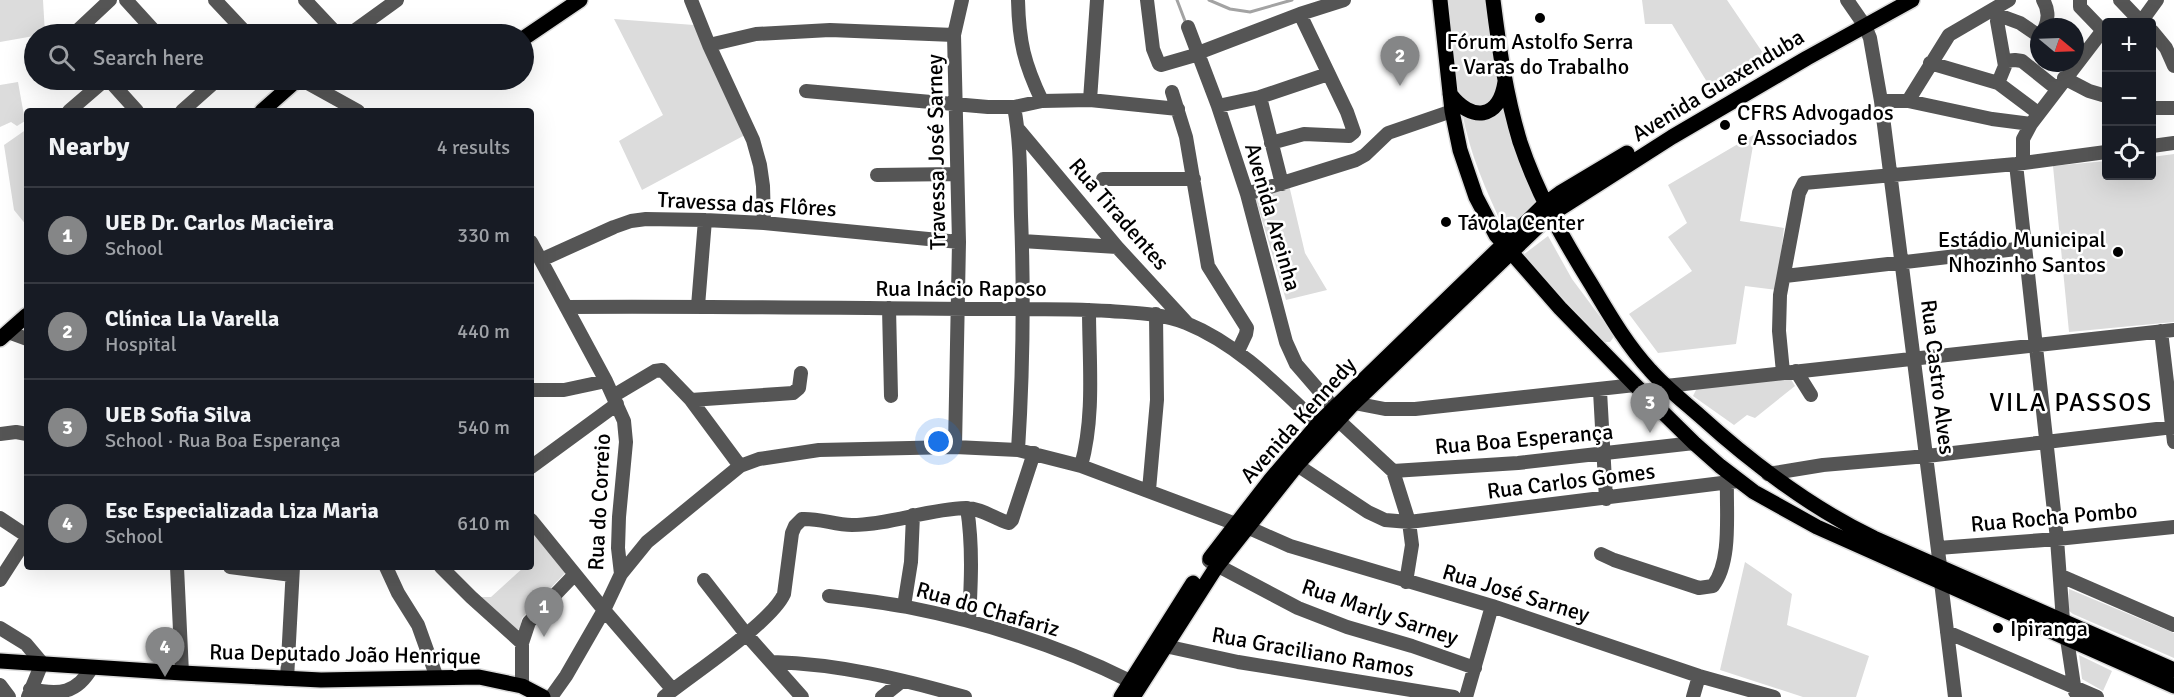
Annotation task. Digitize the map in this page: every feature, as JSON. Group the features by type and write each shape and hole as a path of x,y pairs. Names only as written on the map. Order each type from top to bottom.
{"main road":[{"path":"534,31 580,0"},
{"path":"1440,0 1452,111 1468,176 1491,226 1506,248 1601,351 1732,482 1816,527 2174,686"},
{"path":"1493,0 1505,81 1520,140 1537,186 1548,209 1622,335 1666,386 1723,438 1768,474 1838,520 2174,670"},
{"name":"Avenida Guaxenduba","path":"1548,209 1862,22 1891,0"},
{"name":"Avenida Guaxenduba","path":"1548,209 1560,193 1801,50 1912,0"},
{"path":"1450,94 1467,110 1479,114 1486,113 1499,100 1505,81"},
{"path":"265,108 286,90"},
{"path":"1537,186 1545,191 1560,193"},
{"name":"Avenida Kennedy","path":"1241,525 1297,465 1336,414 1548,209"},
{"name":"Avenida Kennedy","path":"1121,697 1282,465 1318,424 1354,403 1506,248"},
{"path":"4,336 24,318"},
{"path":"1601,351 1615,349 1620,344 1622,335"},
{"path":"1651,402 1666,386"},
{"name":"Avenida Kennedy","path":"1133,697 1213,563"},
{"name":"Rua Deputado João Henrique","path":"0,661 287,679 393,680 479,677 522,686 543,697"}],"street":[{"path":"83,24 110,0"},
{"path":"126,0 148,24"},
{"path":"215,0 238,24"},
{"path":"305,0 328,24"},
{"path":"691,0 755,149 763,186 764,224"},
{"name":"Travessa José Sarney","path":"955,447 959,242 954,35 962,0"},
{"path":"1018,0 1022,50 1042,101"},
{"path":"1090,100 1096,0"},
{"path":"1147,0 1153,49 1161,65 1344,0"},
{"name":"Rua Castro Alves","path":"1847,0 1870,38 1881,100 1940,566"},
{"path":"1908,102 1943,42 1954,31 2009,0"},
{"path":"2043,0 2047,18"},
{"path":"2080,0 2080,7 2102,30"},
{"path":"2120,0 2137,18"},
{"path":"2144,18 2157,0"},
{"path":"364,24 395,1"},
{"path":"1271,143 1304,134 1349,136 1354,132 1347,112 1300,14"},
{"path":"1998,83 2004,72 2005,61 1999,18 2020,23 2030,30"},
{"name":"Avenida Areinha","path":"1188,27 1218,106 1247,194 1286,342 1296,364 1336,414 1393,471"},
{"path":"710,45 756,34 830,30 954,35"},
{"path":"2084,53 2102,34"},
{"path":"2156,37 2166,48 2174,66"},
{"path":"2005,61 2022,61 2061,84 2102,95"},
{"path":"1930,63 1998,83 2034,118"},
{"path":"2063,621 2061,576 2025,248 2019,164 2023,139 2034,118 2069,72"},
{"path":"1218,106 1260,97 1328,74"},
{"path":"73,108 95,90"},
{"path":"117,90 134,108"},
{"path":"184,108 198,90"},
{"path":"320,90 353,108"},
{"path":"807,92 955,105 1014,107 1042,101 1090,100 1178,109"},
{"path":"1172,92 1186,136 1208,266 1247,328 1238,351"},
{"path":"1260,97 1282,184"},
{"path":"1881,100 1908,102 1992,119 2034,118"},
{"path":"1014,107 1018,130 1023,309 1018,450"},
{"path":"2156,108 2174,108"},
{"path":"1247,194 1356,160 1365,155 1388,133 1452,111"},
{"name":"Rua Tiradentes","path":"1018,130 1117,247 1188,324"},
{"path":"2156,145 2174,143"},
{"path":"1810,395 1790,372 1779,331 1779,310 1799,194 1804,183 2019,164 2102,153"},
{"path":"877,175 957,174"},
{"path":"1103,179 1194,179"},
{"path":"698,306 705,220"},
{"name":"Travessa das Flôres","path":"541,260 631,221 705,220 959,242"},
{"path":"1022,241 1117,247"},
{"name":"Rua do Correio","path":"534,247 615,400 624,421 626,442 619,517 618,548 621,574 604,610 566,676 551,697"},
{"path":"1785,276 2025,248"},
{"name":"Rua Inácio Raposo","path":"566,307 1023,309 1156,314 1188,324 1238,351 1318,424"},
{"path":"889,308 891,396"},
{"path":"1082,466 1089,424 1089,310"},
{"path":"1149,490 1157,400 1156,314"},
{"path":"1666,386 2168,330 2173,432 2047,442 1822,465 1768,474"},
{"path":"4,336 24,339"},
{"path":"534,465 652,372 658,370 665,372 691,400 740,466 647,542 621,574"},
{"path":"691,400 793,393 799,388 801,373"},
{"path":"534,390 564,390 606,381"},
{"path":"1354,403 1385,409 1415,409 1635,386"},
{"path":"1600,391 1606,499"},
{"path":"0,434 24,433"},
{"name":"Rua Boa Esperança","path":"1393,471 1518,463 1694,443"},
{"name":"Rua José Sarney","path":"740,466 759,459 819,450 955,447 1034,453 1082,466 1149,490 1290,546 1492,606 1699,676 1774,697"},
{"path":"534,524 604,610 668,695 746,634 771,613 780,602 784,594 792,533 802,519 851,525 871,524 913,515 967,508 1011,522 1034,453"},
{"name":"Rua Carlos Gomes","path":"1297,465 1368,512 1385,520 1409,522 1732,482"},
{"path":"1393,471 1409,522 1412,551 1406,582"},
{"path":"1600,554 1699,588 1713,586 1718,579 1724,560 1732,482"},
{"path":"967,508 972,568 969,621"},
{"path":"904,606 911,562 913,515"},
{"path":"0,518 24,535"},
{"name":"Rua Rocha Pombo","path":"1938,548 2174,527"},
{"path":"0,580 24,542"},
{"name":"Rua Marly Sarney","path":"1213,563 1298,608 1347,627 1475,668"},
{"path":"177,570 182,674"},
{"path":"276,570 292,571 287,679"},
{"path":"392,570 398,593 418,625 437,678"},
{"path":"444,570 522,643"},
{"path":"522,686 522,643 526,628 533,616 575,574"},
{"path":"2061,576 2174,625"},
{"path":"704,580 746,634 802,697"},
{"path":"1941,582 1955,697"},
{"name":"Rua do Chafariz","path":"829,596 904,606 969,621 1076,656 1130,681"},
{"path":"1466,697 1492,606"},
{"path":"0,628 26,644 42,663 29,693 48,693 70,689 87,676 92,667"},
{"path":"1947,632 2075,692 2097,697"},
{"path":"2067,639 2075,692"},
{"name":"Rua Graciliano Ramos","path":"1165,646 1250,664 1454,697"},
{"path":"773,662 813,663 868,672 944,694 965,697"},
{"path":"1693,697 1699,676"},
{"path":"882,697 902,681"},
{"path":"0,685 9,697"}],"shaded area":[{"path":"0,0 43,0 44,24 24,24 24,38 0,42"},
{"path":"1448,0 1485,0 1497,87 1496,94 1487,108 1469,104 1456,87"},
{"path":"1642,0 1727,0 1765,56 1710,87 1672,24 1645,24"},
{"path":"614,19 694,25 745,135 642,190 619,141 663,115"},
{"path":"18,82 24,122 17,126 11,122 0,127 0,85"},
{"path":"1504,105 1536,204 1504,229 1474,158 1462,112"},
{"path":"24,131 24,222 14,210 4,145"},
{"path":"1755,134 1740,221 1784,228 1777,290 1745,286 1736,344 1658,353 1629,314 1692,271 1668,237 1687,223 1668,185"},
{"name":"Estádio Municipal Nhozinho Santos","path":"2174,154 2174,322 2069,332 2053,166 2102,161 2102,180 2156,180 2156,156"},
{"path":"1289,185 1305,253 1327,290 1286,300 1255,197"},
{"path":"1548,236 1572,279 1613,334 1610,342 1604,342 1523,255"},
{"path":"1789,376 1795,386 1755,418 1747,415 1734,425 1693,396 1697,388"},
{"path":"534,534 567,571 522,618 520,629 517,630 480,600 482,597 491,597 521,570 534,570"},
{"path":"1745,562 1792,594 1787,625 1869,656 1856,697 1803,697 1720,670"},
{"path":"2069,589 2174,633 2174,658 2073,614 2068,610"},
{"path":"2079,655 2112,671 2103,691 2082,679"}],"waterway":[{"path":"1177,0 1185,21"},
{"path":"1209,0 1230,9 1250,12 1292,0"}],"place":[{"name":"Fórum Astolfo Serra - Varas do Trabalho","path":"1540,18"},
{"name":"Clínica LIa Varella","path":"1400,86"},
{"name":"CFRS Advogados e Associados","path":"1725,125"},
{"name":"Távola Center","path":"1446,222"},
{"name":"Estádio Municipal Nhozinho Santos","path":"2118,252"},
{"name":"UEB Sofia Silva","path":"1650,433"},
{"name":"Ipiranga","path":"1998,628"},
{"name":"UEB Dr. Carlos Macieira","path":"544,637"},
{"name":"Esc Especializada Liza Maria","path":"165,677"}],"district":[{"name":"VILA PASSOS","path":"2071,403"}]}
